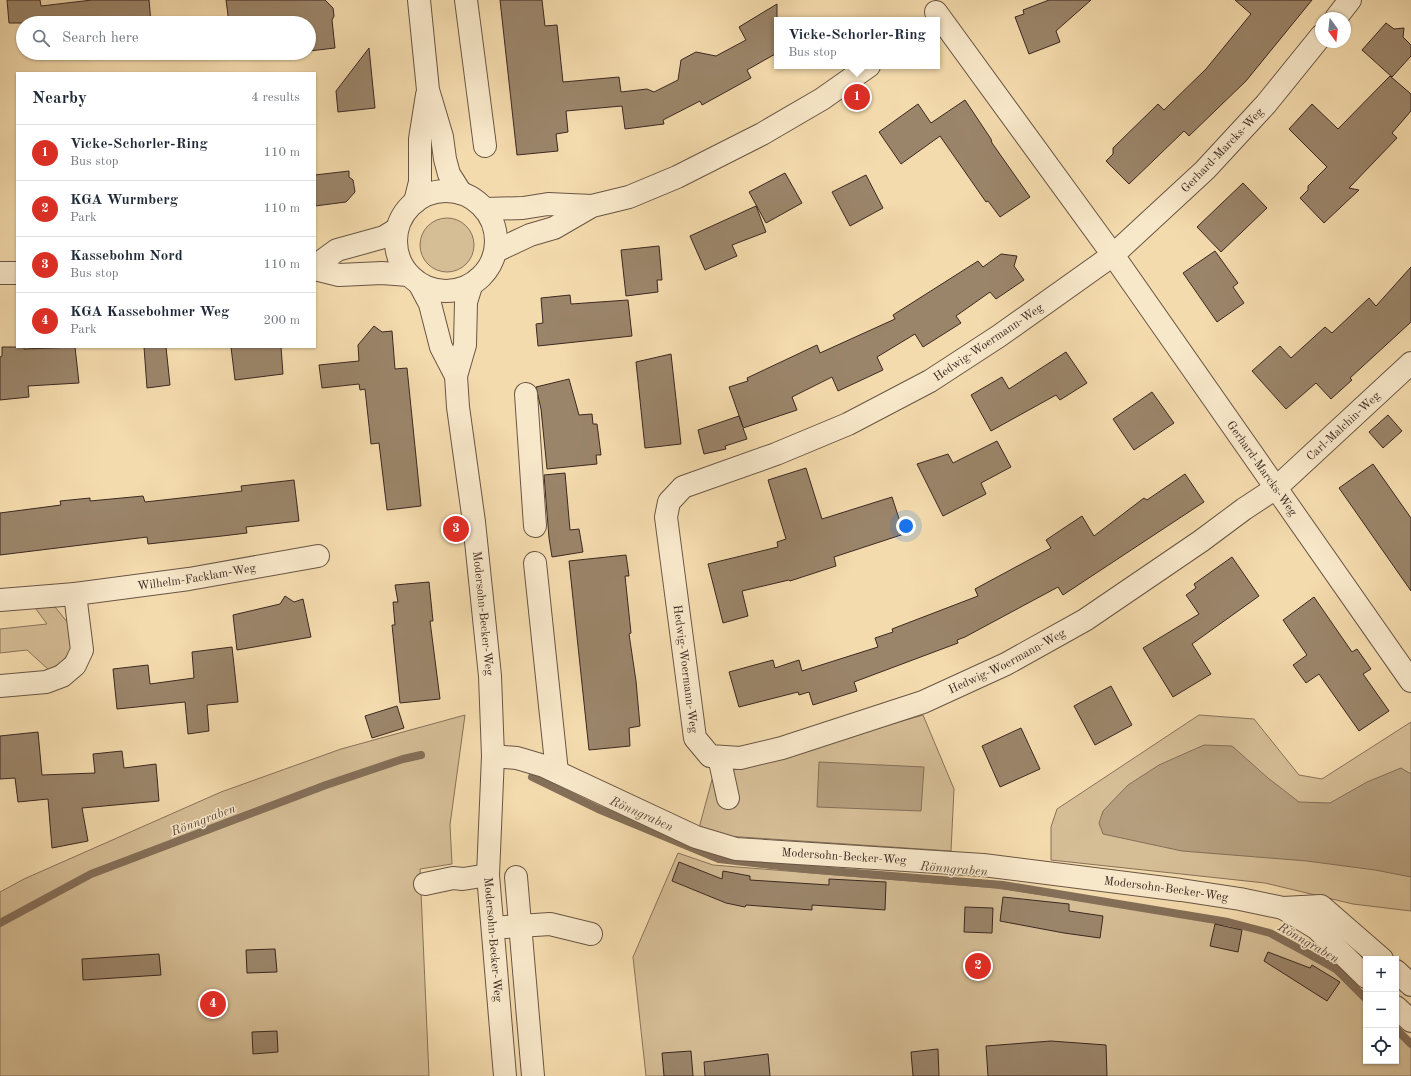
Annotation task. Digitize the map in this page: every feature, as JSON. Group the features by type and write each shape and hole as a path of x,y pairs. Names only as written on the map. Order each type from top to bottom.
{"street":[{"path":"419,0 428,90 442,137 449,174 461,193"},
{"path":"466,0 485,146"},
{"path":"1341,12 1350,0"},
{"name":"Gerhard-Marcks-Weg","path":"941,7 1411,681"},
{"name":"Gerhard-Marcks-Weg","path":"1113,255 1205,170 1266,104 1315,43"},
{"path":"485,209 523,208 548,204 592,206 629,197 677,177 774,127 822,99 865,69"},
{"path":"415,202 420,182 420,139 428,90"},
{"path":"316,268 340,275 382,273 414,280 432,290 446,292 470,286 478,281 490,268 496,251 497,236 493,222 485,209 470,197 461,193 445,191 429,194 415,202 404,214 397,229 396,245 400,261 414,280"},
{"path":"496,251 530,235 554,228 592,206"},
{"path":"316,267 337,250 384,237 397,229"},
{"name":"Hedwig-Woermann-Weg","path":"1113,255 999,336 930,380 848,424 776,454 683,487 669,502 666,517 695,738 710,756 740,758 782,748 923,702 1006,664 1085,620 1276,488"},
{"path":"0,273 16,273"},
{"name":"Modersohn-Becker-Weg","path":"414,280 430,304 441,347 456,376"},
{"name":"Modersohn-Becker-Weg","path":"470,286 466,302 465,345 456,376 458,407 474,522 490,676 493,756 488,875 505,1076"},
{"name":"Carl-Malchin-Weg","path":"1276,488 1408,374"},
{"path":"526,394 535,526"},
{"name":"Wilhelm-Facklam-Weg","path":"0,600 75,594 189,579 318,556"},
{"path":"534,563 558,772"},
{"path":"0,686 46,682 62,676 75,665 82,650 75,594"},
{"name":"Modersohn-Becker-Weg","path":"493,756 517,758 544,766 696,837 736,849 983,865 1181,890 1240,899 1283,908 1322,906 1379,956"},
{"path":"719,757 728,798"},
{"path":"425,884 453,878 463,879 488,875"},
{"path":"516,877 534,1076"},
{"path":"1283,908 1316,928 1363,974"},
{"path":"492,927 550,924 591,934"},
{"path":"1399,974 1411,985"},
{"path":"1399,1010 1411,1021"}],"shaded area":[{"path":"447,218 457,220 466,226 472,235 474,245 472,255 466,264 457,270 447,272 437,270 428,264 422,255 420,245 422,235 428,226 437,220"},
{"path":"33,605 55,607 68,623 72,649 62,662 49,670 27,650 0,653 0,629 47,624"},
{"path":"465,715 450,825 452,864 420,869 429,1076 0,1076 0,892 24,879 221,792 341,749"},
{"path":"923,715 954,789 951,851 726,836 699,828 713,776"},
{"path":"1199,715 1254,719 1299,775 1322,779 1411,722 1411,911 1353,904 1265,883 1051,860 1051,827 1057,809"},
{"path":"1204,745 1232,746 1268,778 1299,802 1330,803 1367,782 1401,768 1411,774 1411,877 1375,870 1307,861 1182,851 1103,834 1099,823 1103,811 1128,785 1159,765"},
{"path":"819,762 924,767 921,811 817,807"},
{"path":"678,853 713,865 996,888 1228,923 1268,934 1339,975 1363,999 1363,1064 1399,1064 1399,1035 1411,1046 1411,1076 646,1076 633,957"}],"building":[{"path":"7,0 40,0 41,6 92,0 149,0 150,16 16,16 16,23 9,23"},
{"path":"226,0 325,0 333,8 334,16 332,20 335,48 316,50 316,16 228,16"},
{"path":"500,0 542,0 545,26 557,25 563,82 619,77 621,92 647,89 654,92 678,80 681,60 696,52 716,56 746,40 739,27 777,4 777,17 774,17 774,55 747,70 751,78 702,105 700,101 663,120 664,124 625,129 622,106 566,111 568,132 556,134 558,151 517,155"},
{"path":"1049,0 1091,0 1056,31 1060,42 1029,54 1015,17 1024,14 1023,10"},
{"path":"1235,0 1312,0 1246,81 1189,136 1184,131 1129,184 1106,161 1113,154 1113,148 1158,104 1164,110 1206,69 1251,14"},
{"path":"1386,23 1394,29 1404,28 1403,37 1411,45 1411,56 1392,77 1362,50"},
{"path":"369,48 375,108 338,112 336,91"},
{"path":"1390,76 1411,94 1411,111 1392,133 1397,138 1349,188 1359,190 1324,223 1300,198 1308,190 1308,186 1327,167 1289,129 1312,104 1338,129"},
{"path":"965,100 991,139 992,143 1030,197 1000,217 988,201 986,202 940,136 901,164 879,132 918,104 931,123"},
{"path":"349,171 349,177 353,180 355,192 346,202 316,206 316,175"},
{"path":"785,173 802,203 766,223 749,192"},
{"path":"866,175 883,208 850,226 832,192"},
{"path":"1243,183 1267,208 1221,252 1197,227"},
{"path":"756,206 766,232 732,245 737,256 705,270 690,236"},
{"path":"659,246 662,280 657,280 658,292 626,296 621,250"},
{"path":"1215,251 1238,283 1233,287 1244,303 1217,322 1183,273"},
{"path":"1001,254 1017,256 1014,266 1024,280 996,299 990,292 956,316 961,323 923,347 915,334 877,357 883,370 838,391 832,377 792,397 797,410 743,428 747,439 725,446 726,449 704,454 698,430 739,416 743,427 729,387 748,381 747,378 817,345 820,353 895,319 893,315 978,261 983,267"},
{"path":"1411,267 1411,322 1350,378 1352,380 1331,399 1316,383 1286,409 1252,371 1280,346 1291,358 1325,327 1332,333 1369,298 1376,306"},
{"path":"570,295 571,304 628,300 632,336 538,346 536,324 543,323 541,298"},
{"path":"374,326 382,332 392,331 395,369 407,368 421,506 387,510 379,443 371,444 365,389 360,390 359,384 322,388 319,365 359,361 358,345"},
{"path":"2,347 16,347 24,349 75,348 79,383 28,386 29,397 0,400 0,357 2,356"},
{"path":"144,348 166,348 170,385 147,388"},
{"path":"231,348 281,348 283,374 235,380"},
{"path":"1066,352 1087,383 1060,400 1056,395 991,431 971,395 1002,377 1009,389"},
{"path":"671,354 681,444 645,448 636,362"},
{"path":"569,379 579,415 592,414 593,424 597,424 601,455 596,455 597,464 547,469 541,409 536,387"},
{"path":"1152,392 1174,423 1134,450 1113,419"},
{"path":"1388,415 1402,431 1383,448 1369,432"},
{"path":"997,441 1011,467 981,483 986,494 943,516 917,464 948,454 953,463"},
{"path":"1373,464 1411,518 1411,591 1339,488"},
{"path":"806,468 822,519 892,497 904,534 834,557 836,566 790,581 742,591 748,616 723,623 708,564 778,547 777,542 786,539 768,480"},
{"path":"565,473 570,530 579,529 583,552 552,557 544,475"},
{"path":"1185,474 1204,502 1063,595 1058,587 957,640 958,643 854,682 857,691 813,705 809,692 799,695 798,692 739,707 729,672 773,660 775,668 799,660 802,671 878,647 875,638 893,632 892,629 978,596 975,589 1051,548 1046,540 1082,516 1094,536 1144,498 1147,500"},
{"path":"294,480 299,521 246,527 247,533 222,536 148,544 147,537 0,555 0,513 61,505 60,501 90,498 90,501 143,496 145,502 217,494 242,491 241,486"},
{"path":"626,555 629,576 625,576 631,633 629,634 636,681 640,726 629,728 630,746 589,750 569,561"},
{"path":"1232,557 1259,596 1192,644 1211,674 1173,697 1143,648 1199,614 1186,595 1196,588 1194,584"},
{"path":"429,582 433,621 430,621 440,699 400,703 392,625 395,625 393,602 398,602 395,585"},
{"path":"285,596 294,602 303,599 311,637 237,650 233,615 280,604"},
{"path":"1314,597 1352,652 1357,649 1371,669 1363,674 1389,711 1359,731 1319,674 1306,683 1293,665 1307,655 1283,620"},
{"path":"232,647 238,702 207,705 209,731 188,734 185,702 117,709 113,669 148,665 150,684 194,678 192,652"},
{"path":"1111,686 1132,725 1095,745 1074,706"},
{"path":"397,706 404,728 372,738 365,716"},
{"path":"1021,728 1040,769 1000,787 982,746"},
{"path":"38,732 42,775 95,773 93,754 122,751 124,768 156,764 159,801 82,808 88,841 52,848 48,799 18,802 15,778 0,779 0,736"},
{"path":"679,862 722,879 723,871 750,876 750,880 829,885 829,879 886,882 885,910 812,905 812,910 746,905 745,907 726,903 672,881"},
{"path":"1003,897 1069,904 1069,911 1103,916 1100,938 1000,921"},
{"path":"965,907 993,908 992,933 964,932"},
{"path":"1215,924 1242,930 1238,952 1210,946"},
{"path":"275,949 277,972 247,973 246,950"},
{"path":"1268,952 1310,968 1312,965 1340,982 1327,1001 1264,961"},
{"path":"159,954 161,975 83,980 82,959"},
{"path":"277,1031 278,1052 253,1054 252,1032"},
{"path":"1051,1041 1106,1045 1107,1076 988,1076 986,1046"},
{"path":"938,1049 939,1076 913,1076 911,1052"},
{"path":"691,1051 693,1076 664,1076 662,1053"},
{"path":"768,1054 770,1076 705,1076 704,1062"}],"waterway":[{"name":"Rönngraben","path":"0,923 91,874 326,785 403,759 421,755"},
{"name":"Rönngraben","path":"532,777 598,809 719,859 806,869 1003,885 1228,922 1270,933 1335,968 1363,996"},
{"name":"Rönngraben","path":"1399,1032 1411,1044"}],"place":[{"name":"Vicke-Schorler-Ring","path":"857,97"},
{"name":"Kassebohm Nord","path":"456,529"},
{"name":"KGA Wurmberg","path":"978,966"},
{"name":"KGA Kassebohmer Weg","path":"213,1004"}]}
